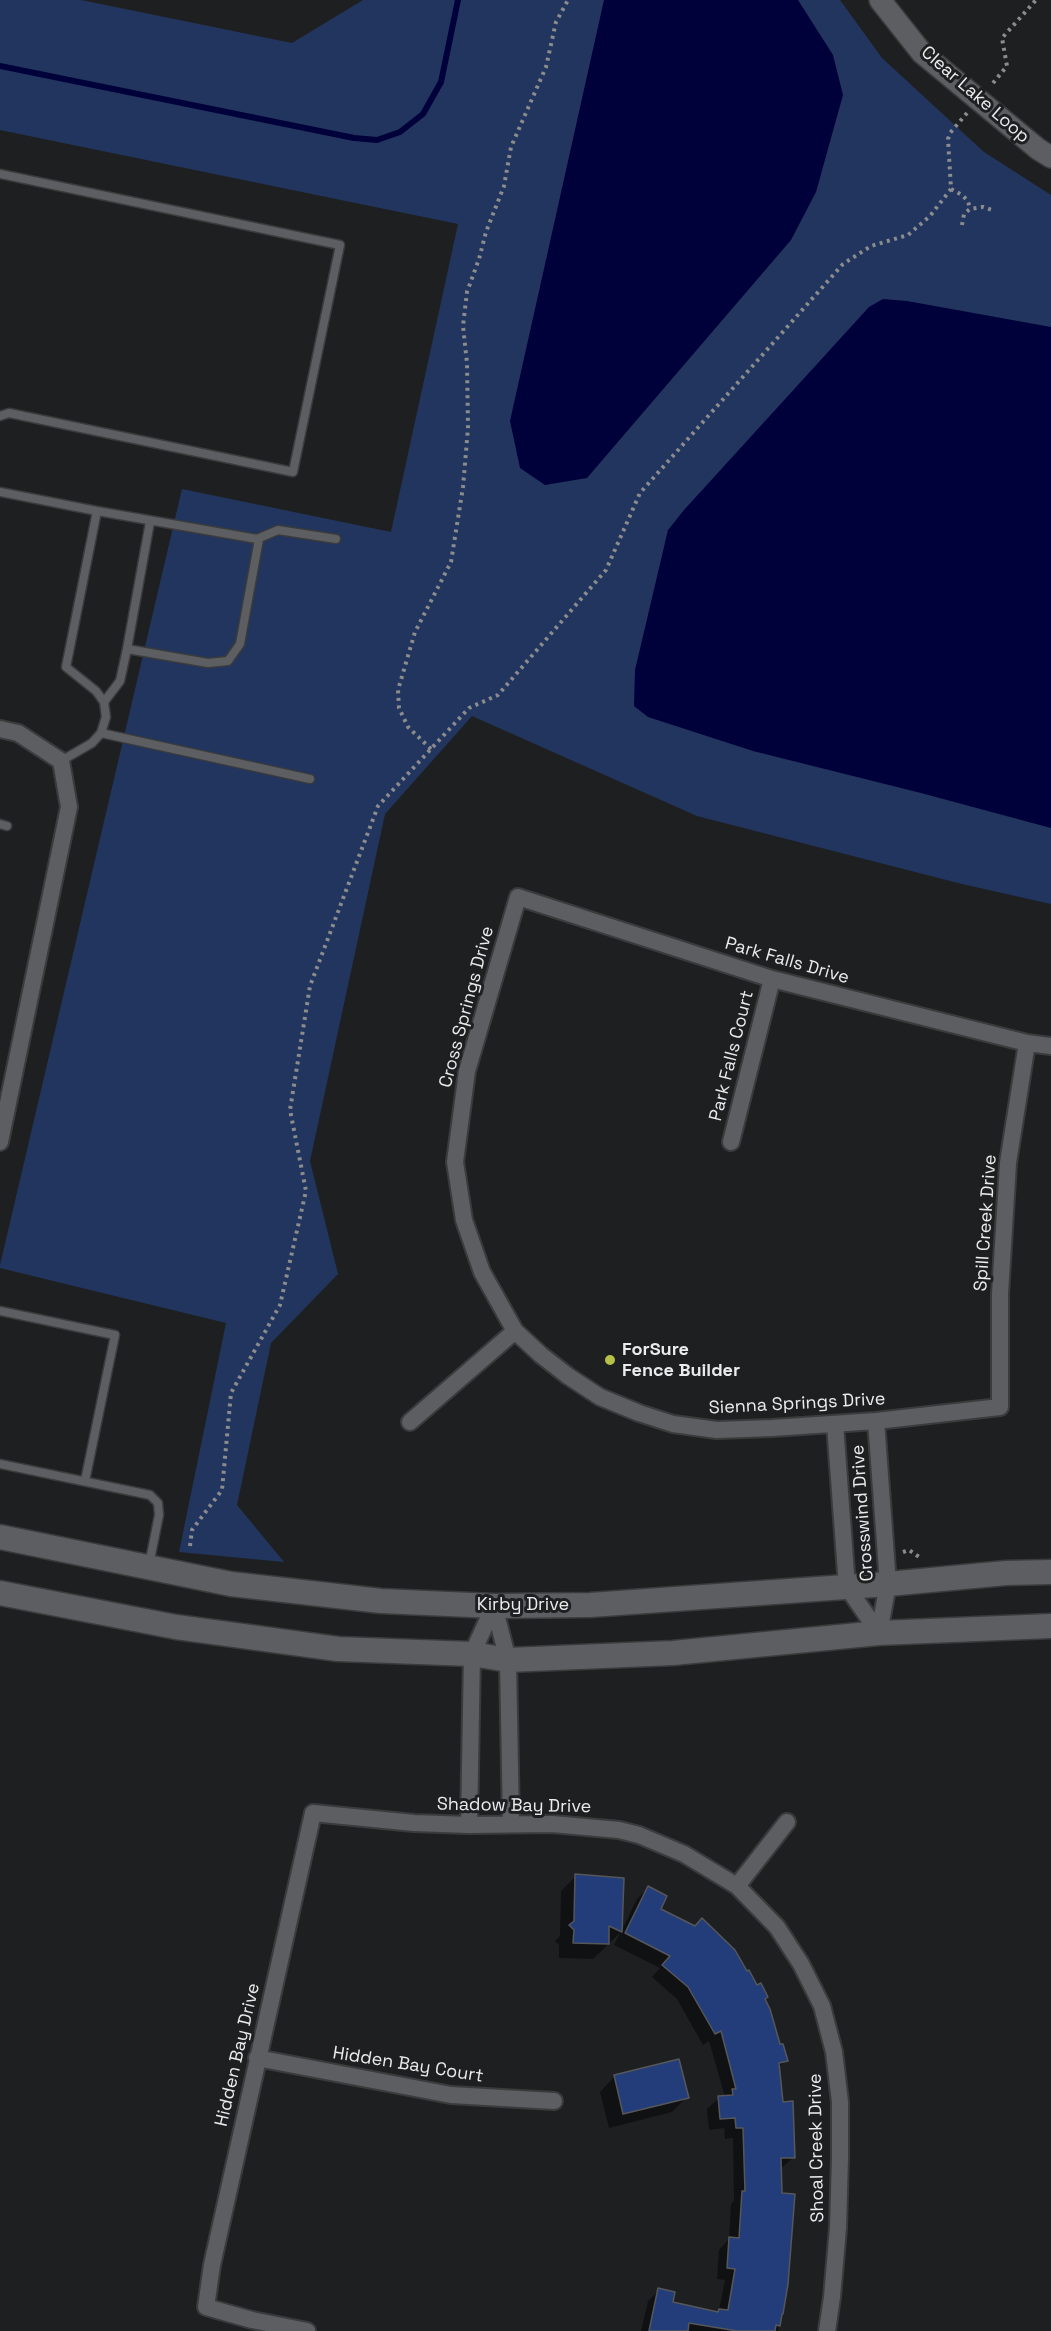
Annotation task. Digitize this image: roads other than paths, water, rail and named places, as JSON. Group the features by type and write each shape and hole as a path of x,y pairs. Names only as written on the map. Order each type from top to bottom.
{"main road":[{"name":"Kirby Drive","path":"0,1538 231,1584 381,1601 494,1606 590,1605 888,1584 1006,1573 1051,1572"},
{"path":"0,1593 176,1627 338,1649 472,1654 508,1660 673,1653 879,1634 1051,1626"}],"street":[{"name":"Clear Lake Loop","path":"880,0 922,53 1038,149 1051,157"},
{"path":"0,729 18,733 62,761 69,807 0,1142"},
{"name":"Park Falls Drive","path":"518,897 772,979 1027,1043 1051,1046"},
{"name":"Cross Springs Drive","path":"515,1331 482,1272 467,1230 455,1162 467,1071 518,897"},
{"name":"Park Falls Court","path":"731,1142 772,979"},
{"name":"Spill Creek Drive","path":"1000,1407 1000,1294 1008,1163 1027,1043"},
{"path":"410,1422 515,1331"},
{"name":"Sienna Springs Drive","path":"515,1331 568,1376 600,1397 674,1424 717,1430 835,1424 1000,1407"},
{"name":"Crosswind Drive","path":"876,1421 888,1584 879,1634"},
{"name":"Crosswind Drive","path":"835,1424 847,1587 879,1634"},
{"path":"469,1825 472,1654 494,1606"},
{"path":"494,1606 508,1660 511,1824"},
{"name":"Shadow Bay Drive","path":"313,1813 414,1823 582,1826 639,1835 684,1854 737,1886"},
{"name":"Hidden Bay Drive","path":"307,2331 252,2320 206,2307 212,2265 313,1813"},
{"path":"737,1886 787,1822"},
{"name":"Shoal Creek Drive","path":"737,1886 777,1927 801,1964 822,2006 834,2052 840,2102 840,2157 838,2228 827,2331"},
{"name":"Hidden Bay Court","path":"257,2058 451,2095 554,2101"}],"lane":[{"path":"0,174 340,245 293,472 9,413 0,416"},
{"path":"0,492 150,522 259,539 278,530 336,540"},
{"path":"62,761 92,743 101,733 106,717 104,702 96,691 66,668 97,511"},
{"path":"104,702 120,681 150,522"},
{"path":"127,649 208,663 228,660 240,644 259,539"},
{"path":"101,733 310,779"},
{"path":"0,1311 115,1335 84,1481"},
{"path":"0,1464 150,1495 158,1503 159,1515 148,1567"}],"waterway":[{"path":"0,66 354,138 377,140 400,132 423,114 441,82 458,0"}],"place":[{"name":"ForSure Fence Builder","path":"610,1360"}]}
